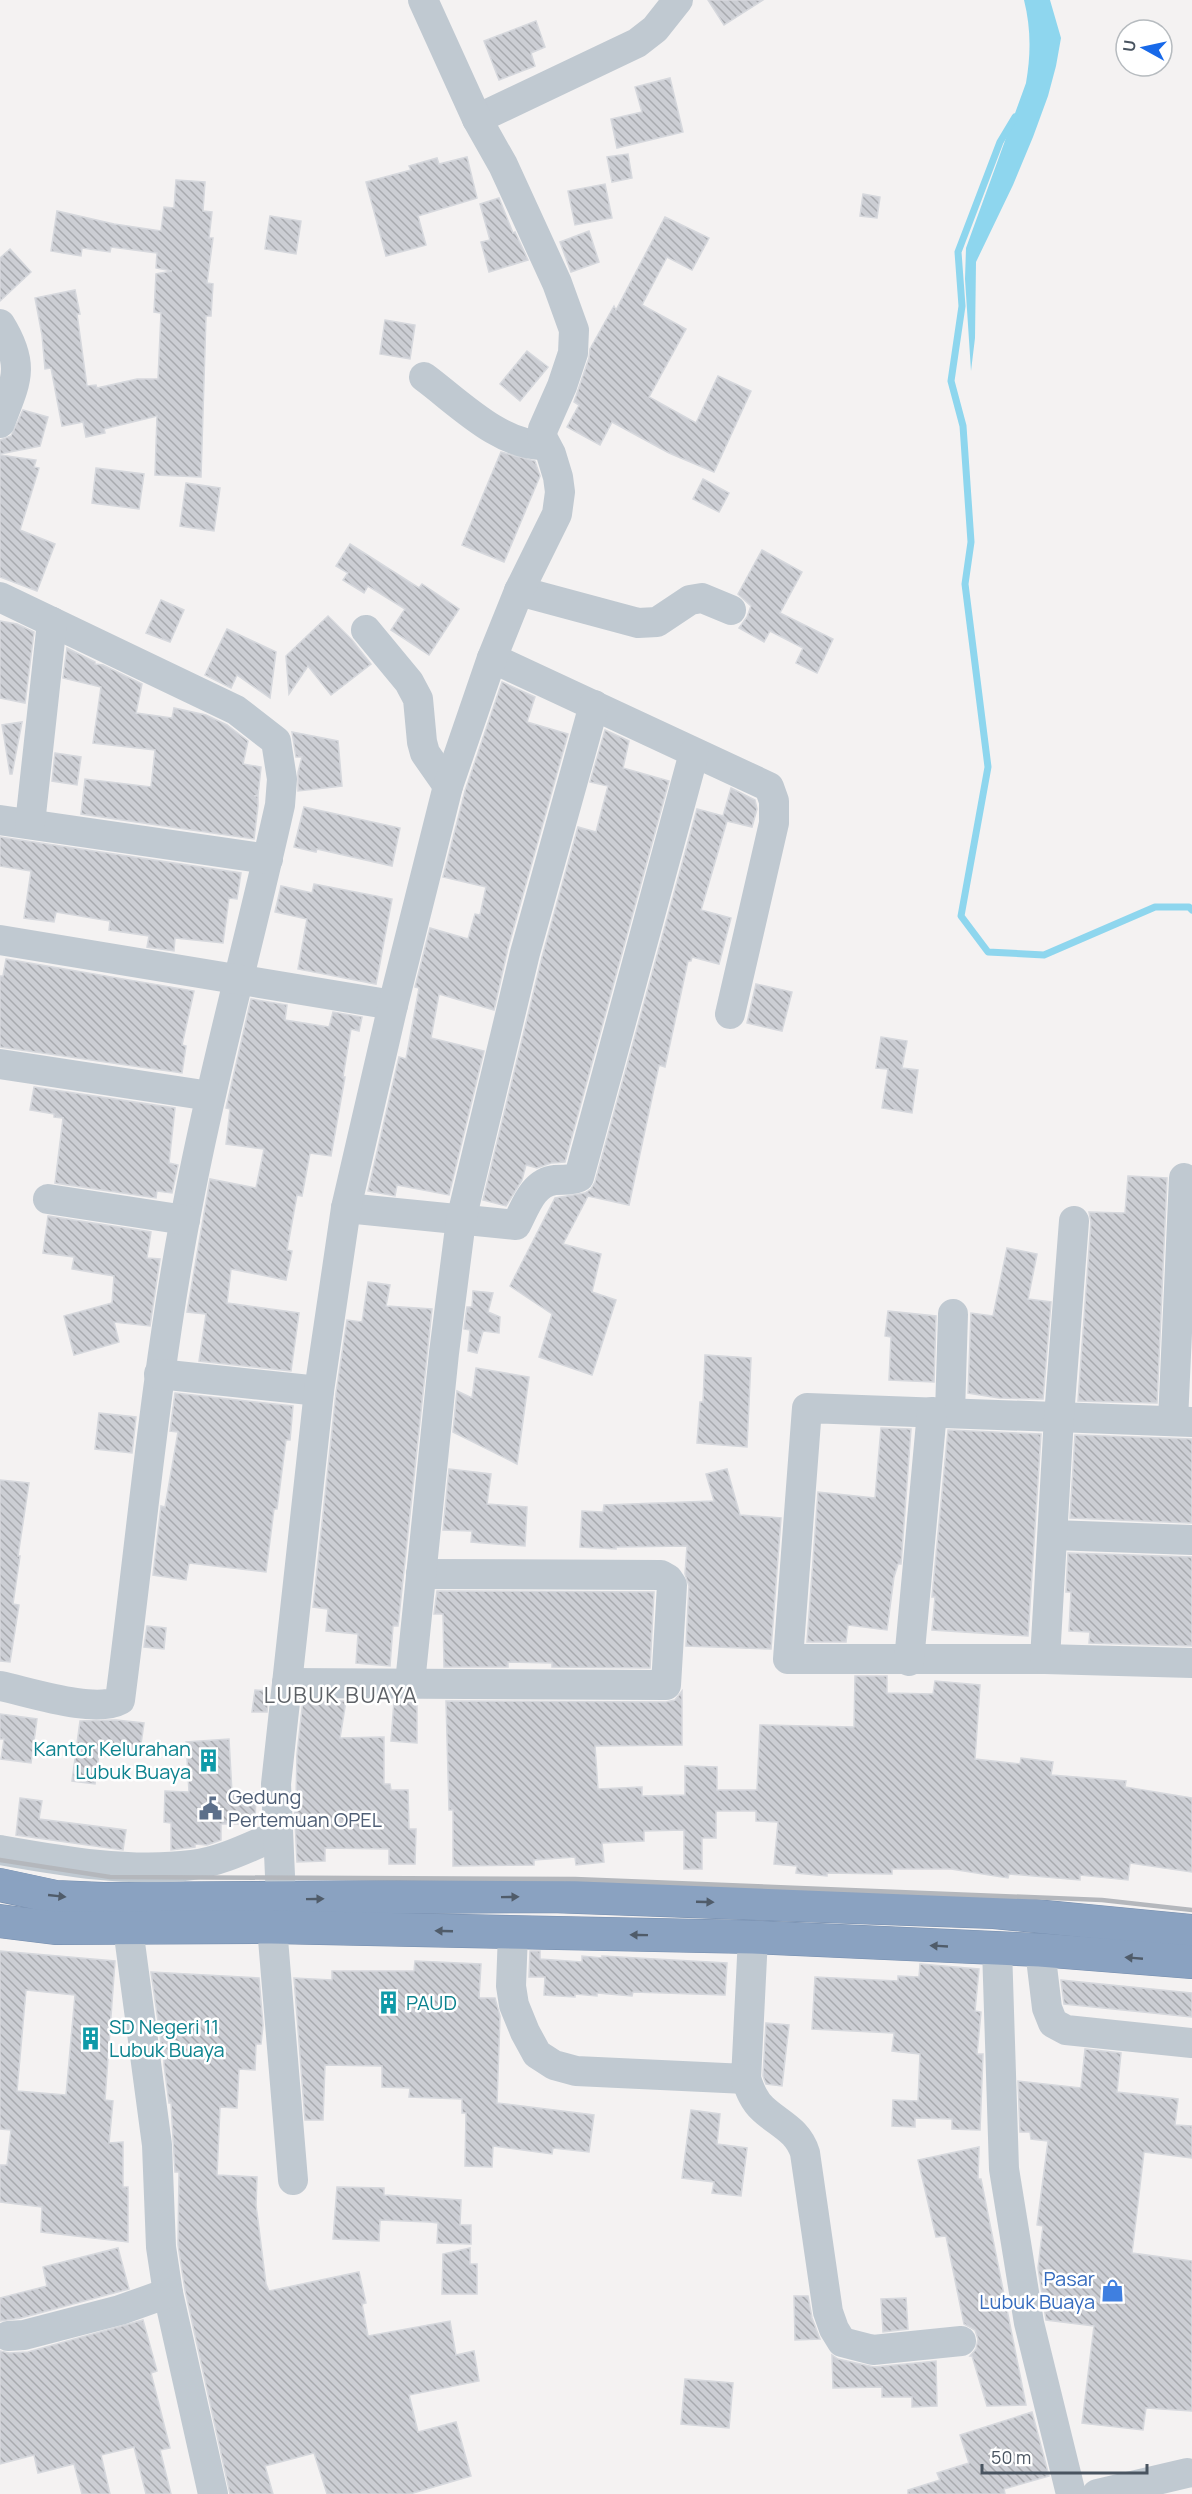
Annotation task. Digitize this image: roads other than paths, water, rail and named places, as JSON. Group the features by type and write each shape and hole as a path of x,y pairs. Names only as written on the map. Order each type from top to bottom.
{"highway":[{"path":"0,1886 56,1897 513,1933 753,1937 1040,1950 1192,1962"},
{"path":"0,1921 55,1928 128,1928 277,1913 563,1897 994,1912 1192,1931"}],"street":[{"path":"293,2180 277,1913 276,1784 319,1391 346,1208 393,1005 448,786 492,658 519,591 556,514 560,492 558,477 551,454 544,445 543,429 562,386 573,353 574,330 557,283 512,184 477,119 423,0"},
{"path":"477,119 637,43 655,30 678,0"},
{"path":"0,324 14,351 17,380 0,423"},
{"path":"424,377 494,430 528,445 544,445"},
{"path":"519,591 638,623 657,622 690,600 702,598 731,610"},
{"path":"0,597 236,710 276,741 282,779 280,805 240,980 210,1096 185,1220 159,1374 120,1700 101,1706 83,1704 0,1686"},
{"path":"30,825 52,622"},
{"path":"366,630 409,682 418,699 425,753 448,786"},
{"path":"492,658 769,787 774,801 774,823 730,1014"},
{"path":"410,1683 444,1353 461,1220 525,953 594,705"},
{"path":"346,1208 516,1225 536,1190 544,1183 556,1179 569,1181 579,1177 694,753"},
{"path":"0,820 268,859"},
{"path":"0,940 393,1005"},
{"path":"0,1064 210,1096"},
{"path":"1184,1178 1183,1422 807,1408 788,1659 1045,1659 1192,1663"},
{"path":"48,1198 185,1220"},
{"path":"1045,1659 1059,1417 1074,1221"},
{"path":"909,1660 953,1314"},
{"path":"159,1374 319,1391"},
{"path":"1053,1535 1192,1540"},
{"path":"287,1683 666,1685 672,1585 669,1579 661,1575 421,1574"},
{"path":"0,1850 129,1866 192,1865 214,1860 278,1835"},
{"path":"128,1928 157,2145 161,2247 168,2293 213,2494"},
{"path":"513,1933 511,1986 514,2005 537,2054 554,2065 576,2072 746,2079"},
{"path":"753,1937 746,2079 761,2108 801,2140 805,2153 828,2312 834,2329 842,2342 873,2350 961,2341"},
{"path":"997,1948 1004,2169 1029,2323 1061,2491"},
{"path":"1040,1950 1047,2008 1053,2023 1066,2030 1192,2043"},
{"path":"8,2336 24,2335 120,2310 168,2293"},
{"path":"1096,2494 1187,2474"}],"water":[{"path":"1024,0 1050,0 1061,38 1048,96 1033,137 976,262 975,338 971,371 965,279 966,248 1026,83 1030,41"}],"waterway":[{"path":"1015,117 1000,142 958,252 962,306 951,381 963,426 971,542 965,584 988,767 961,916 988,952 1044,955 1155,907 1189,907 1192,910"}],"railway":[{"path":"0,1860 110,1877 575,1879 1102,1900 1192,1910"}],"place":[{"name":"Kantor Kelurahan Lubuk Buaya","path":"209,1760"},
{"name":"Gedung Pertemuan OPEL","path":"210,1808"},
{"name":"PAUD","path":"388,2002"},
{"name":"SD Negeri 11 Lubuk Buaya","path":"91,2038"},
{"name":"Pasar Lubuk Buaya","path":"1113,2290"}],"district":[{"name":"LUBUK BUAYA","path":"341,1695"}]}
